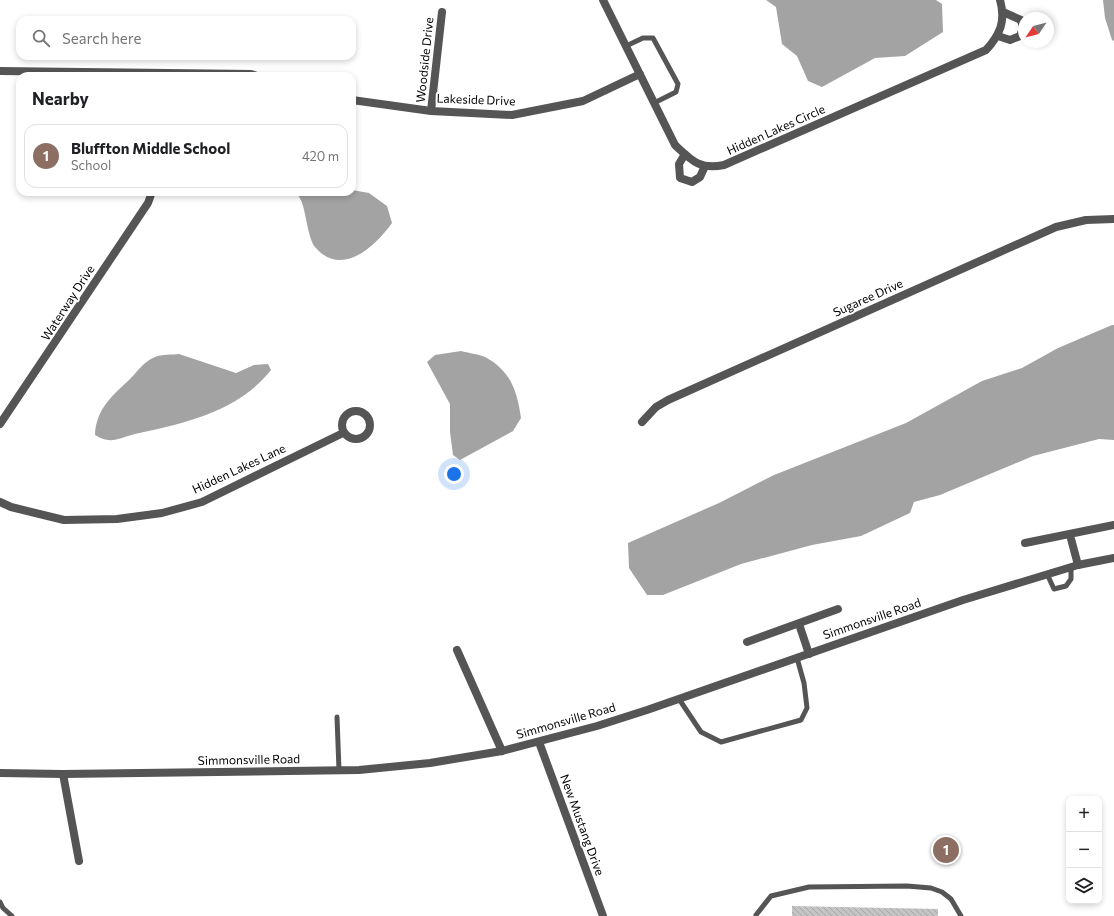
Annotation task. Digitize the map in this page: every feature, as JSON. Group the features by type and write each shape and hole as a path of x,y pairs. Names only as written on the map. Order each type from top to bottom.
{"street":[{"name":"Hidden Lakes Circle","path":"603,0 675,145 692,160 710,168 724,166 986,50 998,36"},
{"path":"1000,0 1003,12 998,36 1010,40 1020,36 1023,28 1020,20 1003,12"},
{"name":"Woodside Drive","path":"431,111 442,12"},
{"path":"0,71 42,72"},
{"name":"Lakeside Drive","path":"356,101 431,111 512,115 583,101 640,74"},
{"path":"685,154 679,164 680,178 692,182 700,177 705,166"},
{"name":"Waterway Drive","path":"0,424 148,203 151,196"},
{"name":"Sugaree Drive","path":"642,422 656,407 668,400 1056,227 1086,220 1114,219"},
{"name":"Hidden Lakes Lane","path":"0,502 11,507 64,520 117,519 162,513 202,502 343,433"},
{"path":"1025,543 1114,525"},
{"path":"1070,534 1075,566"},
{"name":"Simmonsville Road","path":"0,773 64,774 339,770 430,763 502,751 597,726 963,600 1075,566 1114,558"},
{"path":"747,642 838,609"},
{"path":"799,624 809,654"},
{"path":"457,650 502,751"},
{"name":"New Mustang Drive","path":"539,742 602,916"},
{"path":"64,774 79,861"}],"lane":[{"path":"626,46 643,38 653,38 678,84 676,92 654,103"},
{"path":"1047,574 1054,589 1066,586 1071,580 1075,566"},
{"path":"679,699 701,732 721,742 801,720 807,708 804,683 796,658"},
{"path":"337,717 339,770"},
{"path":"755,916 771,896 808,887 907,886 931,888 942,892 952,899 961,916"},
{"path":"0,902 3,908 12,916"}],"shaded area":[{"path":"766,0 936,0 942,4 943,32 905,56 875,58 822,87 808,81 797,56 782,44 776,7"},
{"path":"1103,0 1114,0 1114,41 1112,40 1105,18"},
{"path":"356,191 369,193 387,206 392,223 376,241 357,256 336,260 325,256 313,244 309,234 303,204 298,196 356,196"},
{"path":"1114,325 1114,440 1099,439 1033,456 940,495 914,502 910,513 861,536 812,545 741,564 663,595 647,595 629,568 628,543 719,503 774,475 906,423 982,381 1022,368 1058,348"},
{"path":"461,351 485,357 507,375 515,391 521,418 513,431 460,460 453,455 450,432 450,404 427,362 435,355"},
{"path":"179,354 236,373 254,365 268,364 271,370 258,384 243,396 209,414 115,440 106,440 95,435 98,418 106,404 144,364 158,356"}],"building":[{"path":"792,906 938,909 938,916 792,916"}],"place":[{"name":"Bluffton Middle School","path":"946,850"}]}
